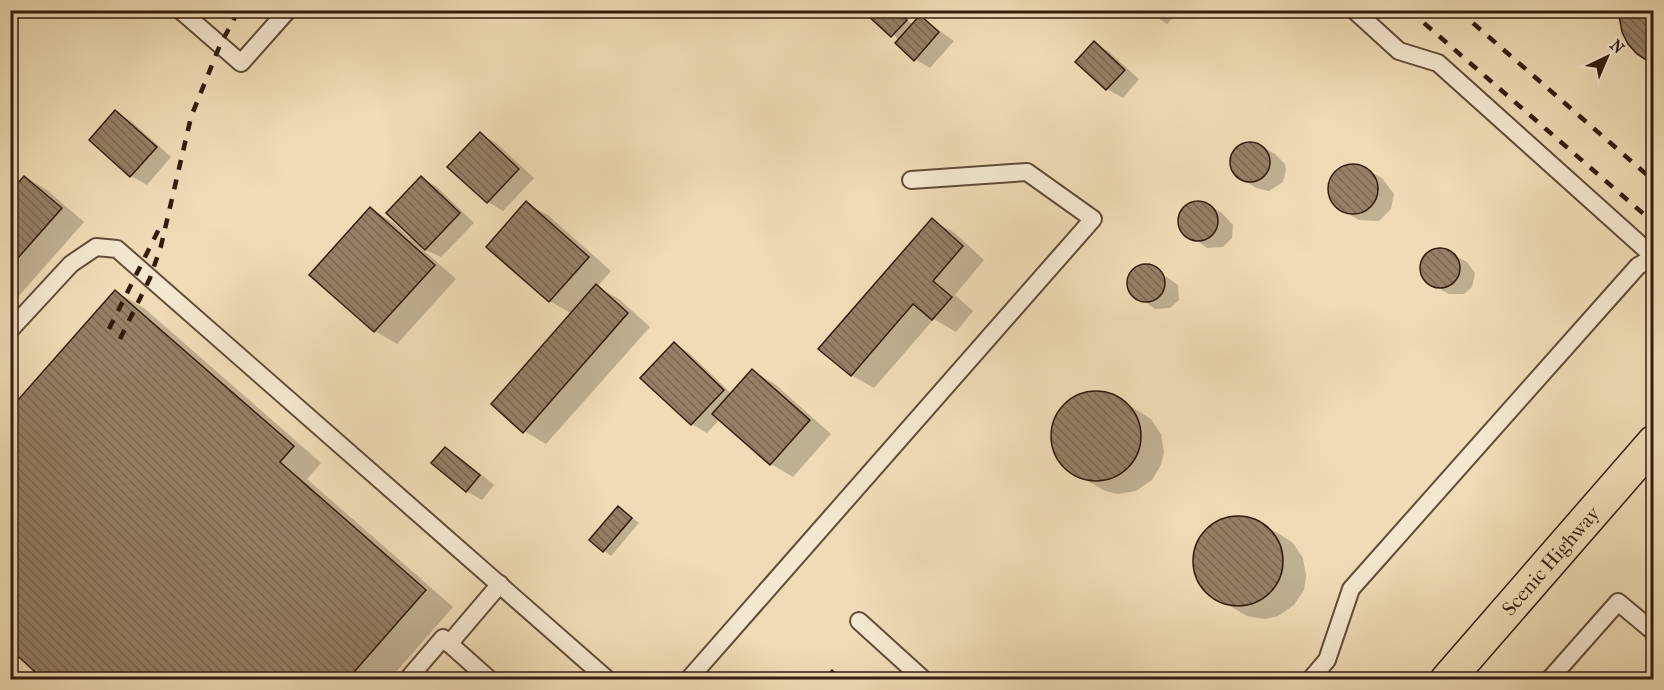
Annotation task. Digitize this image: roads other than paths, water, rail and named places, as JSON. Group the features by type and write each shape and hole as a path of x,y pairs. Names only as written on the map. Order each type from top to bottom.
{"main road":[{"name":"Scenic Highway","path":"1447,680 1653,442"}],"lane":[{"path":"180,10 241,63 288,10"},
{"path":"1310,680 1327,660 1351,589 1638,266 1653,257 1438,63 1399,51 1353,10"},
{"path":"688,680 1093,219 1027,172 911,180"},
{"path":"10,330 71,264 96,247 117,249 608,680"},
{"path":"449,644 500,584"},
{"path":"1549,680 1618,602 1653,632"},
{"path":"859,621 924,680"},
{"path":"407,680 443,638 490,680"}],"railway":[{"path":"120,339 150,278 161,246 191,117 220,45 239,10"},
{"path":"1409,10 1654,223"},
{"path":"1458,10 1654,181"},
{"path":"109,329 159,229"}]}
